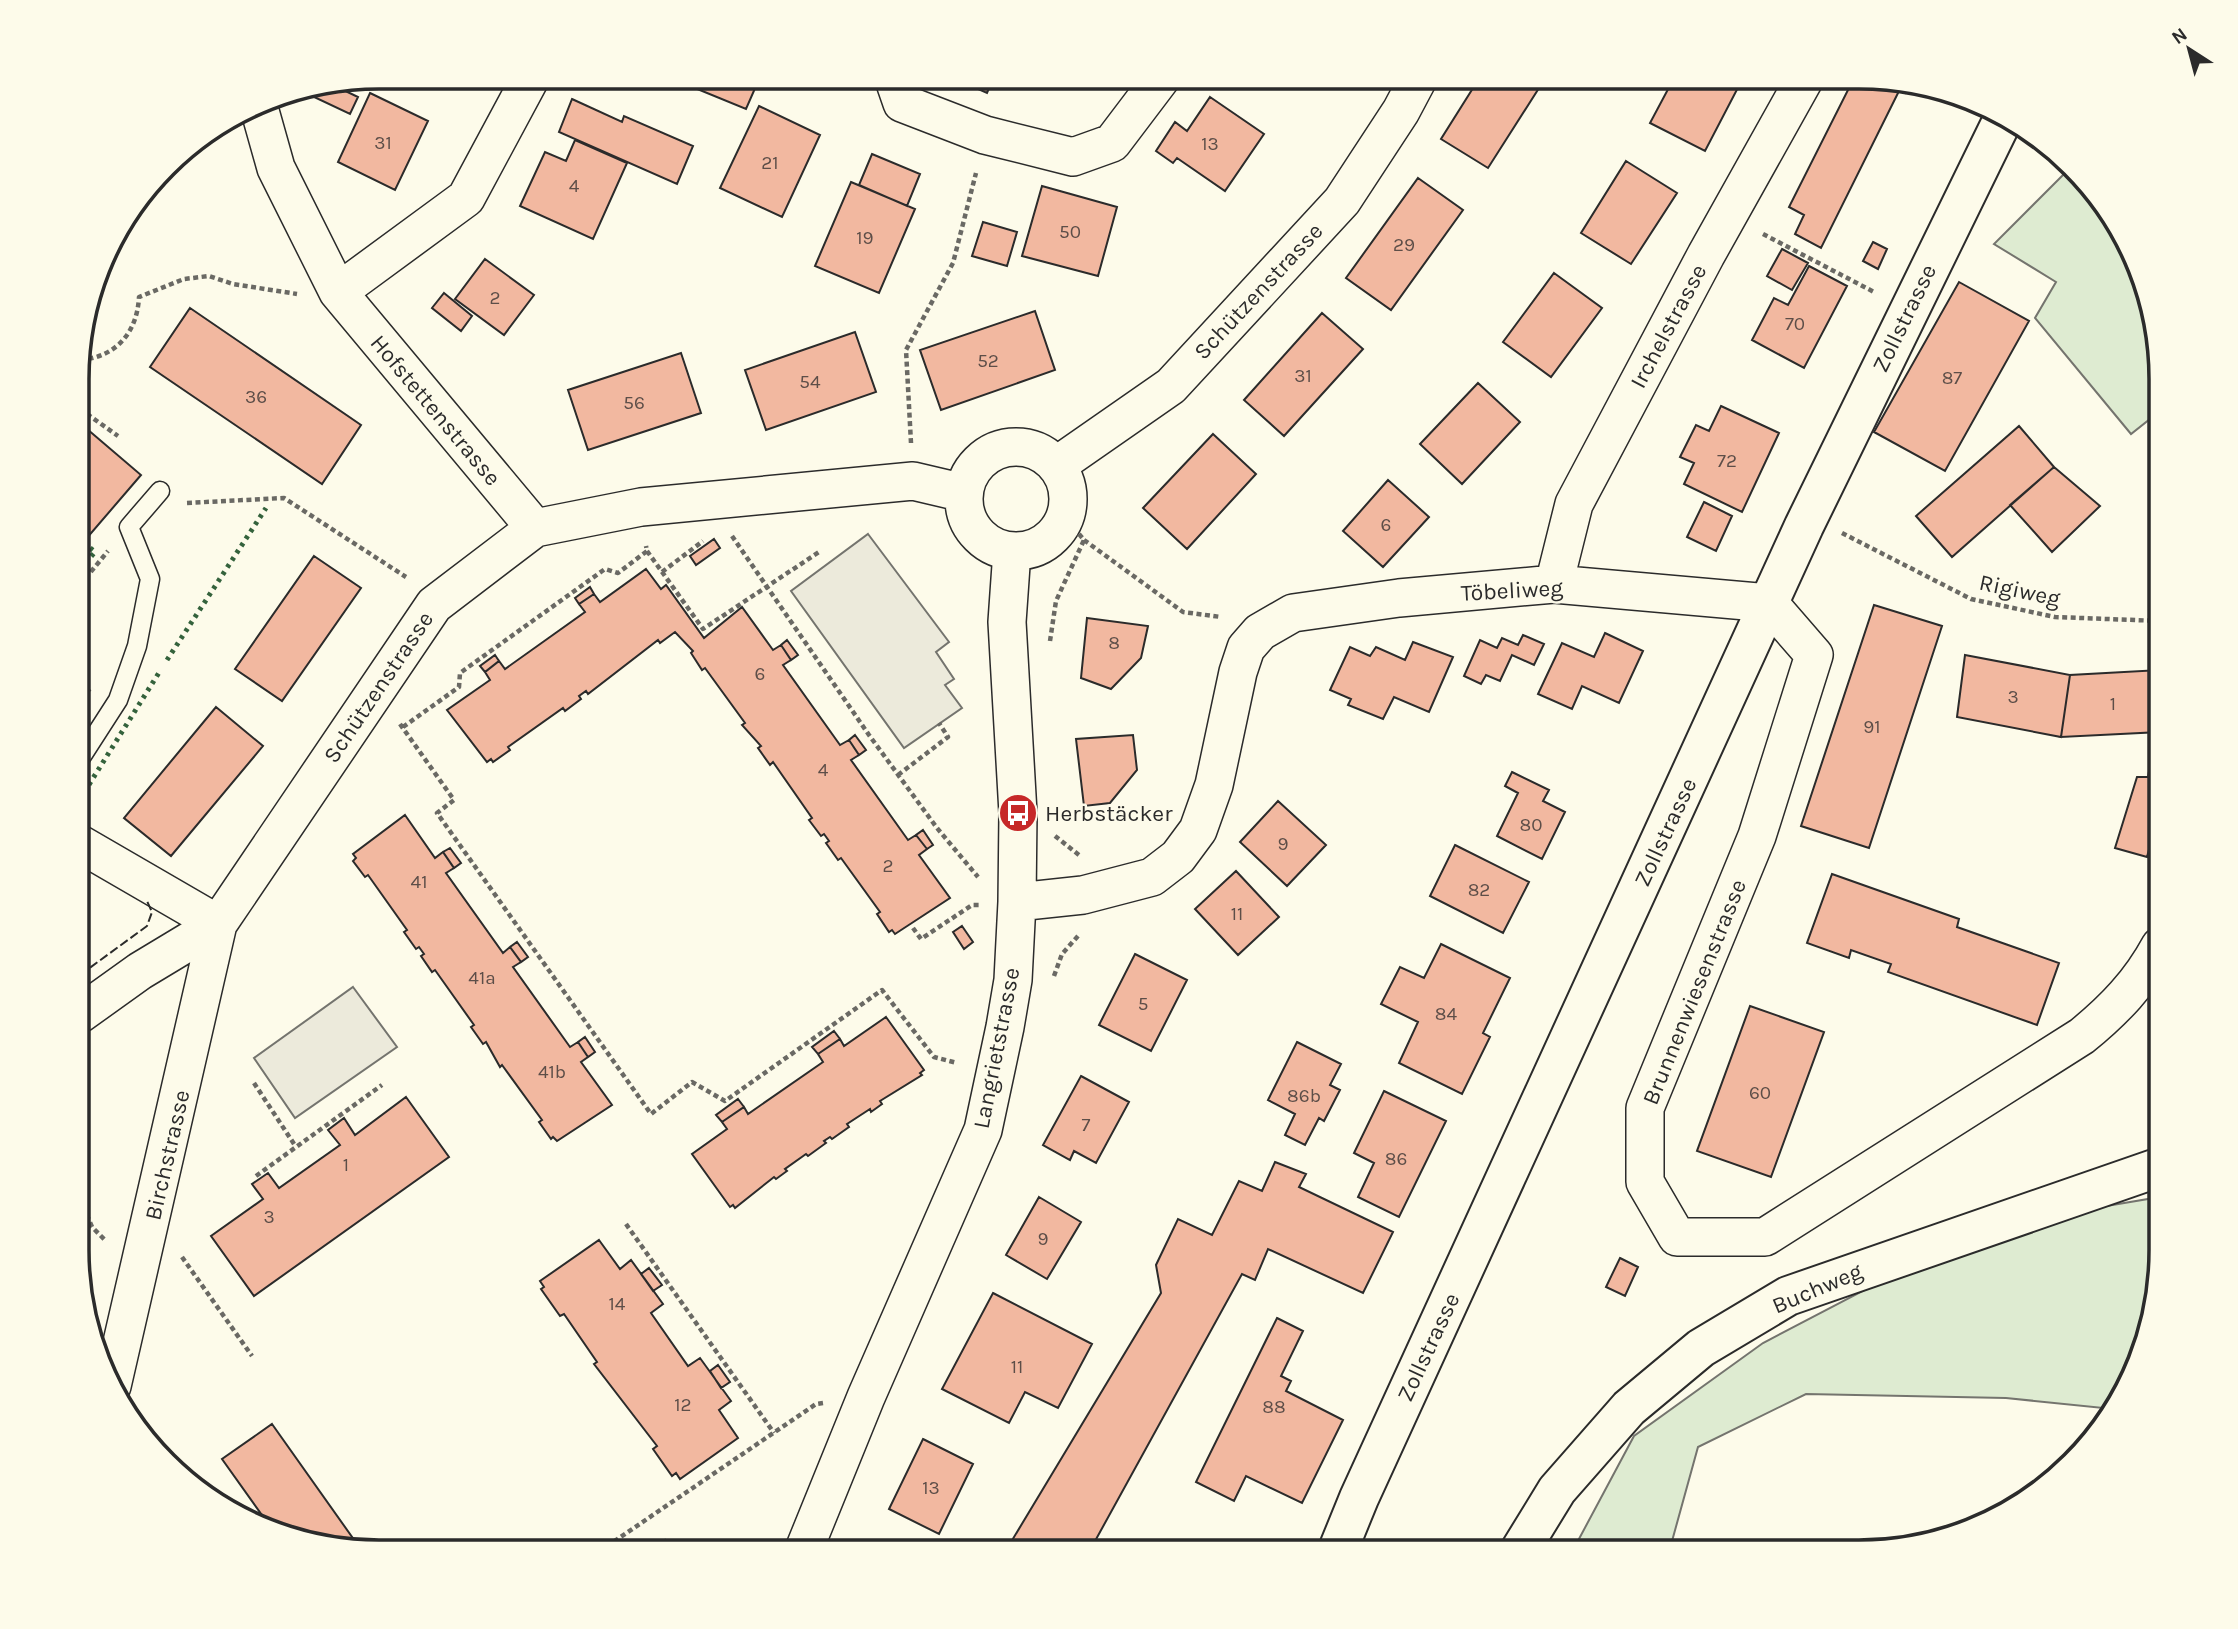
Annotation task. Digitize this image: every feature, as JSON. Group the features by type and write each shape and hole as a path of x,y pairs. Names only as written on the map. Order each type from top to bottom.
{"main road":[{"name":"Zollstrasse","path":"1342,1540 1804,526 2000,126"},
{"name":"Buchweg","path":"1526,1540 1557,1490 1629,1408 1701,1348 1788,1296 2149,1171"}],"street":[{"path":"336,287 466,198 525,89"},
{"path":"897,89 902,103 985,135 1073,157 1112,143 1153,89"},
{"name":"Schützenstrasse","path":"1056,466 1171,386 1342,201 1413,89"},
{"name":"Irchelstrasse","path":"1554,584 1574,504 1799,89"},
{"name":"Hofstettenstrasse","path":"261,114 276,168 336,287 535,528"},
{"path":"1010,447 1027,448 1043,455 1056,466 1066,481 1075,529 1056,533 1043,544 1028,550 1012,551 996,547 981,538 971,525 965,509 964,493 975,469 994,452 1010,447"},
{"name":"Schützenstrasse","path":"89,1007 140,971 218,924 434,605 535,528 641,507 913,481 964,493"},
{"name":"Langrietstrasse","path":"808,1540 866,1397 983,1130 1013,980 1001,904 1018,813 1007,622 1012,551"},
{"name":"Töbeliweg","path":"1001,904 1083,895 1152,877 1178,857 1198,830 1214,785 1238,672 1246,648 1260,632 1293,612 1399,598 1554,584 1769,603"},
{"name":"Brunnenwiesenstrasse","path":"1769,603 1814,655 1757,836 1645,1108 1645,1182 1677,1237 1765,1237 2082,1036 2116,1009 2149,966"},
{"path":"89,849 218,924"},
{"name":"Birchstrasse","path":"116,1371 218,924"}],"lane":[{"path":"89,745 118,700 137,646 150,579 129,527 160,491"}],"path":[{"path":"913,481 906,350 953,263 985,135"},
{"path":"1728,216 1908,309"},
{"path":"90,359 99,358 128,337 138,317 138,297 184,279 209,276 289,295 310,294 336,287"},
{"path":"89,415 118,436"},
{"path":"160,491 176,504 284,498 404,574 434,605"},
{"path":"641,507 647,551 703,629 766,585 790,574 819,552"},
{"name":"Rigiweg","path":"1804,526 1846,534 1971,599 2055,617 2149,621"},
{"path":"89,574 129,527"},
{"path":"1050,643 1056,601 1075,529 1183,612 1230,618 1260,632"},
{"path":"662,572 712,534"},
{"path":"722,534 731,534 898,775 974,876 984,879"},
{"path":"403,727 459,687 460,673 605,569 618,573 647,551"},
{"path":"370,699 403,727 454,800 437,813 651,1114 692,1082 724,1101 882,990 934,1057 965,1065"},
{"path":"898,775 948,737 939,723"},
{"path":"1051,833 1082,858 1086,928 1062,954 1051,983"},
{"path":"913,928 921,939 972,905 1001,904"},
{"path":"254,1083 296,1147"},
{"path":"256,1176 382,1086"},
{"path":"626,1224 774,1433"},
{"path":"149,1231 176,1248 252,1356"},
{"path":"618,1540 816,1404 866,1397"}],"green space":[{"path":"2064,174 2077,188 2110,234 2127,268 2139,304 2148,360 2149,420 2131,434 2035,318 2056,282 1994,244"},
{"path":"2149,1199 2148,1269 2139,1325 2127,1361 2102,1408 2006,1398 1806,1394 1698,1447 1672,1540 1578,1540 1634,1436 1763,1343 1945,1248 2041,1217"}],"shaded area":[{"path":"868,534 949,642 936,652 954,679 945,685 962,708 904,748 791,591"},
{"path":"353,987 397,1047 295,1118 254,1058"}],"building":[{"path":"697,89 755,89 746,109"},
{"path":"1472,89 1538,89 1488,168 1441,139"},
{"path":"1668,89 1737,89 1705,151 1650,123"},
{"path":"1848,89 1898,92 1821,248 1795,234 1804,215 1789,207"},
{"path":"346,91 358,97 350,114 314,97"},
{"path":"370,93 428,121 395,190 338,162"},
{"path":"1210,97 1264,134 1225,191 1177,158 1173,163 1156,151 1175,122 1187,131"},
{"path":"572,99 622,122 624,116 693,146 677,184 559,132"},
{"path":"759,106 820,135 782,217 720,188"},
{"path":"575,140 627,163 593,239 520,206 545,152 566,161"},
{"path":"872,154 920,174 907,206 859,185"},
{"path":"1626,161 1677,193 1631,264 1581,233"},
{"path":"1418,178 1463,210 1391,310 1346,278"},
{"path":"851,182 915,209 879,293 815,266"},
{"path":"1042,186 1117,207 1098,276 1022,256"},
{"path":"983,222 1017,232 1007,266 972,256"},
{"path":"1873,242 1887,249 1878,269 1863,261"},
{"path":"1782,249 1808,263 1792,290 1767,276"},
{"path":"485,259 534,295 504,335 455,299"},
{"path":"1809,266 1847,286 1804,368 1752,340 1774,298 1788,305"},
{"path":"1554,273 1602,308 1551,377 1503,342"},
{"path":"1959,282 2029,321 1945,471 1874,432"},
{"path":"444,293 472,316 461,331 432,308"},
{"path":"190,308 361,425 322,484 150,367"},
{"path":"1035,311 1055,370 941,410 920,350"},
{"path":"1322,313 1363,349 1284,436 1244,400"},
{"path":"855,332 876,392 766,430 745,370"},
{"path":"681,353 701,413 588,450 568,390"},
{"path":"1478,383 1520,422 1462,484 1420,444"},
{"path":"1721,406 1779,433 1742,512 1684,484 1694,463 1680,457 1696,425 1709,431"},
{"path":"2019,426 2054,467 1952,557 1916,516"},
{"path":"89,431 141,475 89,536"},
{"path":"1213,434 1256,474 1187,549 1143,508"},
{"path":"2054,467 2100,506 2052,552 2010,505"},
{"path":"1388,480 1429,517 1383,567 1343,531"},
{"path":"1704,502 1732,516 1716,551 1687,537"},
{"path":"714,539 720,548 696,565 690,556"},
{"path":"314,556 361,588 282,701 235,669"},
{"path":"646,569 661,589 666,585 704,638 742,607 773,650 781,645 791,660 783,665 840,745 849,740 859,755 851,760 908,840 916,835 927,849 919,855 950,898 895,934 892,930 889,932 877,914 880,912 841,858 838,860 826,843 829,841 824,834 821,836 809,820 812,818 773,762 770,765 758,748 761,746 742,725 745,723 705,668 702,670 691,653 693,651 675,632 660,643 658,640 588,694 586,691 579,696 581,699 565,711 563,708 508,747 510,750 493,762 491,759 487,762 447,710 490,680 485,672 499,661 505,669 585,612 579,604 594,594 600,602"},
{"path":"590,587 594,594 579,604 575,598"},
{"path":"1874,605 1942,626 1869,848 1801,826"},
{"path":"1087,618 1148,626 1141,658 1111,689 1081,678"},
{"path":"1605,633 1643,651 1619,703 1582,686 1572,709 1538,694 1562,643 1594,657"},
{"path":"1523,635 1544,644 1534,665 1512,655 1500,681 1486,675 1481,684 1464,676 1480,640 1497,648 1502,638 1518,645"},
{"path":"787,640 798,655 791,660 781,645"},
{"path":"1413,642 1453,657 1429,712 1394,697 1383,719 1348,705 1351,699 1330,690 1350,647 1370,656 1376,647 1405,660"},
{"path":"495,655 499,661 485,672 480,666"},
{"path":"1965,655 2070,675 2061,737 1957,717"},
{"path":"2149,671 2149,733 2061,737 2070,675"},
{"path":"216,707 263,746 171,856 124,818"},
{"path":"855,735 866,750 859,755 849,740"},
{"path":"1133,735 1137,770 1110,803 1084,806 1076,739"},
{"path":"2149,771 2147,857 2115,848 2137,777 2148,777"},
{"path":"1512,772 1549,790 1543,801 1565,812 1542,859 1497,836 1518,793 1505,786"},
{"path":"1278,801 1326,845 1287,886 1240,842"},
{"path":"405,815 435,858 443,852 454,868 446,873 503,953 510,947 521,962 513,967 570,1047 578,1042 588,1057 581,1062 612,1105 557,1141 553,1137 551,1139 539,1122 542,1120 502,1065 500,1067 486,1042 483,1044 471,1027 474,1025 435,970 432,972 421,956 424,954 419,947 416,949 404,932 407,930 368,875 365,877 353,861 356,858 353,854"},
{"path":"923,830 933,845 927,849 916,835"},
{"path":"1455,845 1529,882 1503,933 1430,896"},
{"path":"450,848 461,863 454,868 443,852"},
{"path":"1236,871 1279,917 1238,955 1195,909"},
{"path":"1832,874 1959,919 1957,927 2059,963 2037,1025 1888,972 1891,964 1851,950 1849,958 1807,943"},
{"path":"962,926 973,942 964,949 953,932"},
{"path":"517,942 528,957 521,962 510,947"},
{"path":"1441,944 1510,978 1483,1033 1490,1037 1462,1094 1399,1063 1418,1022 1381,1004 1400,967 1424,978"},
{"path":"1135,954 1187,980 1151,1051 1099,1025"},
{"path":"1750,1006 1824,1032 1771,1177 1697,1151"},
{"path":"886,1017 924,1070 920,1073 922,1075 880,1101 882,1104 871,1112 870,1109 847,1124 849,1127 832,1139 830,1137 824,1141 826,1143 785,1169 787,1171 776,1179 774,1177 735,1208 733,1205 730,1207 692,1154 727,1129 722,1122 744,1107 748,1114 823,1062 818,1054 840,1039 844,1046"},
{"path":"834,1031 840,1039 818,1054 812,1047"},
{"path":"585,1037 595,1052 588,1057 578,1042"},
{"path":"1297,1042 1341,1064 1330,1085 1340,1090 1324,1121 1319,1118 1305,1145 1285,1135 1295,1114 1268,1100"},
{"path":"1081,1076 1129,1102 1096,1163 1074,1151 1070,1160 1043,1145"},
{"path":"1384,1091 1446,1121 1399,1217 1358,1197 1374,1163 1354,1153"},
{"path":"406,1097 449,1157 254,1296 211,1236 263,1199 252,1184 268,1173 279,1188 340,1145 328,1130 344,1118 355,1135"},
{"path":"738,1099 744,1107 722,1122 716,1115"},
{"path":"1275,1162 1306,1174 1299,1187 1393,1232 1363,1293 1268,1249 1255,1280 1242,1274 1096,1540 1012,1540 1161,1293 1156,1265 1178,1219 1212,1235 1239,1181 1262,1191"},
{"path":"1039,1197 1081,1222 1047,1279 1006,1255"},
{"path":"599,1240 620,1269 631,1260 663,1304 651,1313 688,1366 700,1358 731,1401 719,1410 738,1438 680,1479 676,1473 672,1476 653,1449 657,1446 594,1364 597,1362 564,1314 560,1316 541,1289 544,1287 540,1281"},
{"path":"1620,1258 1638,1267 1625,1296 1606,1287"},
{"path":"649,1268 662,1285 653,1291 641,1274"},
{"path":"993,1293 1092,1344 1058,1408 1025,1392 1009,1423 942,1389"},
{"path":"1277,1318 1303,1331 1281,1376 1291,1381 1286,1391 1343,1420 1302,1503 1246,1476 1234,1501 1196,1482"},
{"path":"718,1365 730,1382 721,1388 710,1371"},
{"path":"272,1424 353,1538 304,1530 262,1515 222,1459"},
{"path":"923,1439 973,1464 939,1534 889,1509"}],"hedge":[{"path":"167,660 266,508"},
{"path":"89,547 95,552 89,559"},
{"path":"89,785 160,671"}],"fence":[{"path":"89,968 147,926 152,912 147,901"}],"place":[{"name":"Herbstäcker","path":"1018,813"}]}
